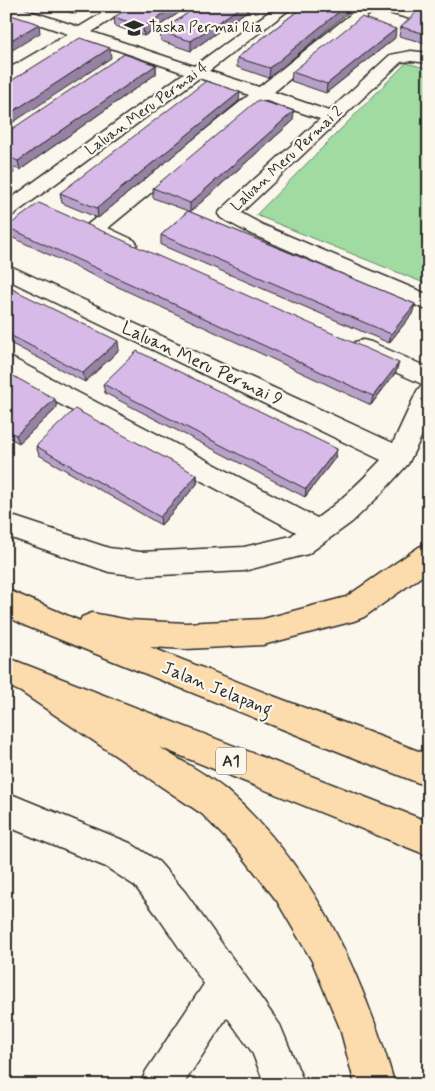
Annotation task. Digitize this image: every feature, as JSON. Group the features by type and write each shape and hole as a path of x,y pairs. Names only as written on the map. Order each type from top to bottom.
{"main road":[{"path":"36,617 129,633 186,636 263,632 354,608 429,554"},
{"name":"Jalan Jelapang","path":"6,602 36,617 216,687 266,709 429,771"},
{"path":"20,677 214,802 252,841 290,888 325,948 359,1028 375,1085"},
{"name":"A1","path":"20,677 429,839"}],"street":[{"path":"6,77 124,6"},
{"name":"Laluan Meru Permai 4","path":"6,211 287,6"},
{"path":"148,253 94,229 367,9 386,7 429,20"},
{"path":"6,22 14,11 331,116"},
{"path":"121,62 152,41"},
{"name":"Laluan Meru Permai 2","path":"429,58 411,56 396,58 331,116 228,214 256,229 429,304"},
{"name":"Laluan Meru Permai 9","path":"6,271 398,457"},
{"path":"344,340 429,378"},
{"path":"6,365 320,532"},
{"path":"6,525 109,560 140,564 244,558 298,546 343,514 370,489 398,457 415,425 429,391"},
{"path":"6,809 118,855 147,874 172,905 266,1038 285,1085"},
{"path":"160,1085 226,984"}],"green space":[{"path":"406,63 429,69 429,285 256,215"}],"building":[{"path":"132,6 175,6 143,27 114,17"},
{"path":"198,6 242,6 191,41 160,32"},
{"path":"304,6 346,6 270,68 237,58"},
{"path":"418,11 429,13 429,35 401,27"},
{"path":"11,15 39,24 6,43 6,17"},
{"path":"361,17 396,29 327,84 292,72"},
{"path":"80,38 110,48 6,116 6,84"},
{"path":"124,54 156,65 18,161 6,156 6,133"},
{"path":"206,81 240,92 97,208 60,193"},
{"path":"258,100 294,111 190,203 153,188"},
{"path":"6,162 12,164 6,168"},
{"path":"39,203 399,363 373,396 7,227"},
{"path":"188,211 415,304 391,334 161,235"},
{"path":"6,286 118,341 83,373 6,333"},
{"path":"137,351 337,449 306,489 103,384"},
{"path":"6,372 55,399 16,435 6,429"},
{"path":"75,409 197,475 160,517 36,446"}],"place":[{"name":"Taska Permai Ria","path":"134,28"}]}
